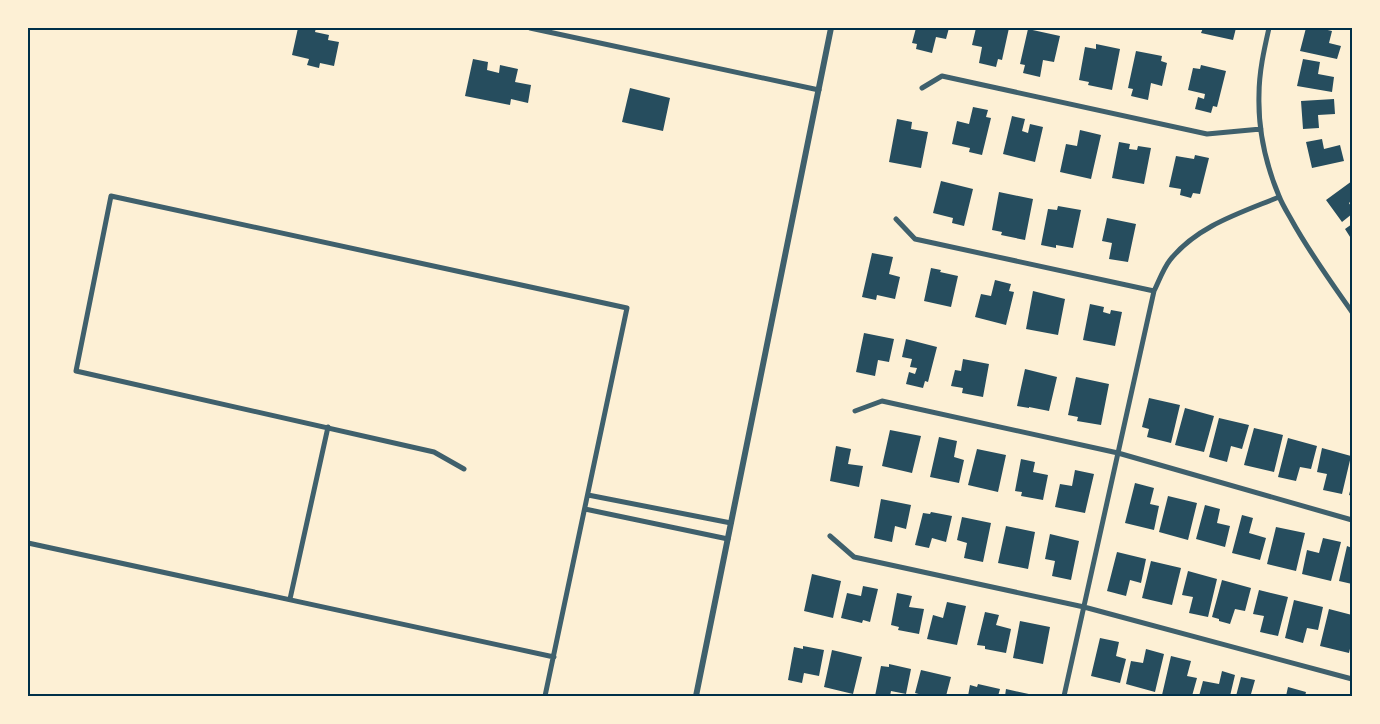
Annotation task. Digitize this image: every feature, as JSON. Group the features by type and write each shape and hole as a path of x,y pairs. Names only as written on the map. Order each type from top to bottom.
{"street":[{"path":"530,28 819,90"},
{"path":"696,696 831,28"},
{"path":"1269,28 1261,64 1259,97 1261,129 1268,164 1279,197 1307,246 1352,312"},
{"path":"922,88 942,76 1207,134 1261,129"},
{"path":"464,469 434,452 76,371 111,196 627,308 545,696"},
{"path":"1064,696 1154,291 1169,261 1191,239 1222,220 1279,197"},
{"path":"896,219 915,239 1154,291"},
{"path":"855,411 882,401 1118,454 1352,520"},
{"path":"290,600 328,427"},
{"path":"588,495 731,523"},
{"path":"585,509 728,539"},
{"path":"830,536 854,557 1084,607 1352,679"},
{"path":"28,543 554,657"}],"building":[{"path":"298,28 316,28 315,32 329,35 328,40 339,42 334,66 320,63 319,68 307,65 309,59 292,55"},
{"path":"916,28 949,28 946,39 936,37 932,53 916,49 917,44 912,43"},
{"path":"976,28 1009,28 1002,60 998,59 996,67 979,63 982,47 972,45"},
{"path":"1203,28 1236,28 1233,40 1201,33"},
{"path":"1306,28 1332,31 1329,43 1341,46 1337,59 1300,51"},
{"path":"1028,29 1060,36 1054,62 1043,60 1040,77 1023,73 1025,65 1020,64"},
{"path":"1096,44 1120,49 1112,90 1088,85 1089,82 1079,80 1085,47 1096,49"},
{"path":"1136,51 1162,56 1161,61 1167,63 1162,86 1151,83 1148,100 1131,96 1133,89 1128,88"},
{"path":"473,59 488,62 487,70 499,73 500,65 518,69 515,82 531,85 528,103 511,99 510,105 465,96"},
{"path":"1303,59 1320,62 1318,74 1334,77 1332,92 1297,86"},
{"path":"1201,65 1226,71 1217,107 1213,106 1211,113 1195,109 1198,97 1204,99 1205,94 1188,90 1193,68 1200,69"},
{"path":"630,88 670,98 663,131 622,122"},
{"path":"1334,99 1335,114 1318,115 1319,128 1303,129 1301,101"},
{"path":"973,107 988,110 986,117 991,118 982,155 969,152 970,148 952,144 957,121 969,124"},
{"path":"1012,116 1025,119 1022,131 1028,133 1030,124 1043,127 1035,162 1003,154"},
{"path":"897,119 912,122 911,129 928,132 921,168 889,162"},
{"path":"1080,130 1101,135 1091,179 1060,172 1066,144 1077,146"},
{"path":"1322,139 1324,149 1340,145 1344,161 1312,168 1306,142"},
{"path":"1119,142 1130,144 1129,149 1137,150 1138,146 1151,148 1144,184 1112,178"},
{"path":"1195,155 1209,158 1200,194 1193,193 1191,198 1180,195 1181,189 1169,187 1176,156 1194,159"},
{"path":"941,181 973,189 964,226 952,223 953,218 933,213"},
{"path":"1352,181 1352,200 1349,203 1352,208 1352,214 1342,222 1326,200"},
{"path":"999,192 1033,199 1025,240 1001,235 1002,232 992,230"},
{"path":"1058,206 1081,210 1073,248 1056,245 1056,248 1041,245 1048,209 1057,210"},
{"path":"1107,218 1136,224 1128,262 1109,259 1112,243 1102,241"},
{"path":"1352,224 1352,240 1345,229"},
{"path":"872,253 893,257 889,274 900,277 895,299 877,295 876,300 862,297"},
{"path":"931,268 958,276 951,307 924,301"},
{"path":"995,280 1011,284 1009,291 1014,292 1006,325 975,317 981,294 991,296"},
{"path":"1033,291 1065,299 1058,335 1026,329"},
{"path":"1090,304 1104,307 1103,312 1110,314 1111,310 1122,312 1115,346 1083,340"},
{"path":"864,333 894,339 889,362 878,360 875,376 856,372"},
{"path":"906,339 937,347 928,382 925,381 923,388 906,384 909,372 915,374 917,368 910,367 912,359 902,357"},
{"path":"963,359 989,364 983,397 962,393 963,388 951,386 955,370 961,371"},
{"path":"1025,369 1057,377 1049,411 1017,406"},
{"path":"1076,377 1109,384 1101,425 1077,421 1078,417 1068,415"},
{"path":"1149,398 1180,405 1171,443 1147,437 1149,429 1142,427"},
{"path":"1185,408 1214,416 1204,452 1175,445"},
{"path":"1219,418 1249,425 1242,449 1231,446 1227,462 1209,457"},
{"path":"1254,428 1283,435 1274,472 1244,465"},
{"path":"890,430 921,436 912,473 882,466"},
{"path":"939,437 957,441 954,457 964,460 959,483 930,477"},
{"path":"1288,438 1317,446 1311,469 1300,467 1296,481 1278,477"},
{"path":"836,446 851,449 848,464 863,466 859,487 830,481"},
{"path":"1322,448 1351,456 1342,494 1323,490 1327,474 1317,472"},
{"path":"977,449 1006,455 998,492 968,485"},
{"path":"1021,459 1035,462 1033,472 1048,475 1043,500 1021,496 1022,492 1015,491"},
{"path":"1075,470 1094,474 1085,513 1055,507 1060,484 1072,486"},
{"path":"1135,483 1154,488 1150,504 1159,506 1154,530 1125,523"},
{"path":"1352,483 1352,496 1349,495"},
{"path":"1168,496 1197,503 1188,540 1159,532"},
{"path":"881,499 911,505 906,529 895,526 892,542 874,538"},
{"path":"1205,505 1220,509 1217,523 1230,526 1225,547 1196,539"},
{"path":"931,512 952,516 946,542 932,538 929,548 915,545 923,513 930,514"},
{"path":"1242,515 1253,518 1249,533 1266,538 1260,560 1232,553"},
{"path":"962,517 991,523 983,562 964,558 967,543 957,540"},
{"path":"1006,526 1035,532 1028,569 998,563"},
{"path":"1276,527 1305,533 1296,571 1267,564"},
{"path":"1050,534 1079,541 1071,580 1052,576 1055,561 1045,559"},
{"path":"1323,538 1341,542 1331,581 1302,574 1307,550 1319,553"},
{"path":"1347,546 1352,548 1352,584 1339,581"},
{"path":"1117,552 1146,559 1141,583 1130,580 1126,596 1107,591"},
{"path":"1151,561 1181,568 1172,605 1142,598"},
{"path":"1188,571 1217,579 1208,617 1189,613 1193,597 1182,595"},
{"path":"812,574 841,581 833,618 804,611"},
{"path":"1222,580 1251,588 1245,611 1235,609 1230,624 1212,617"},
{"path":"863,586 878,589 870,622 863,620 862,623 841,618 847,593 861,596"},
{"path":"1259,590 1288,597 1278,636 1260,632 1264,616 1253,614"},
{"path":"897,593 912,596 909,607 924,609 919,634 898,630 899,627 891,625"},
{"path":"1294,600 1323,607 1318,630 1307,628 1303,643 1285,638"},
{"path":"947,602 966,606 957,645 927,639 933,615 943,618"},
{"path":"1329,609 1352,615 1352,640 1349,653 1320,646"},
{"path":"985,612 999,615 996,625 1011,629 1006,653 985,649 985,646 977,645"},
{"path":"1020,621 1050,627 1043,664 1013,658"},
{"path":"1100,638 1119,642 1116,656 1126,659 1120,683 1091,676"},
{"path":"803,646 824,650 819,676 804,673 802,683 788,680 794,647 803,649"},
{"path":"1146,649 1164,654 1155,692 1126,684 1131,661 1143,663"},
{"path":"832,650 862,657 853,694 824,687"},
{"path":"1171,656 1191,661 1187,676 1197,678 1192,696 1162,695"},
{"path":"889,664 911,669 906,694 891,691 890,696 875,696 881,666 889,667"},
{"path":"921,670 951,677 946,696 926,696 915,693"},
{"path":"1222,671 1235,675 1230,696 1199,696 1203,681 1219,684"},
{"path":"1241,677 1255,680 1251,694 1257,696 1236,696"},
{"path":"978,684 1000,689 998,696 968,696 970,685 977,687"},
{"path":"1288,687 1306,692 1305,696 1286,696"},
{"path":"1006,689 1038,696 1005,696"}]}
